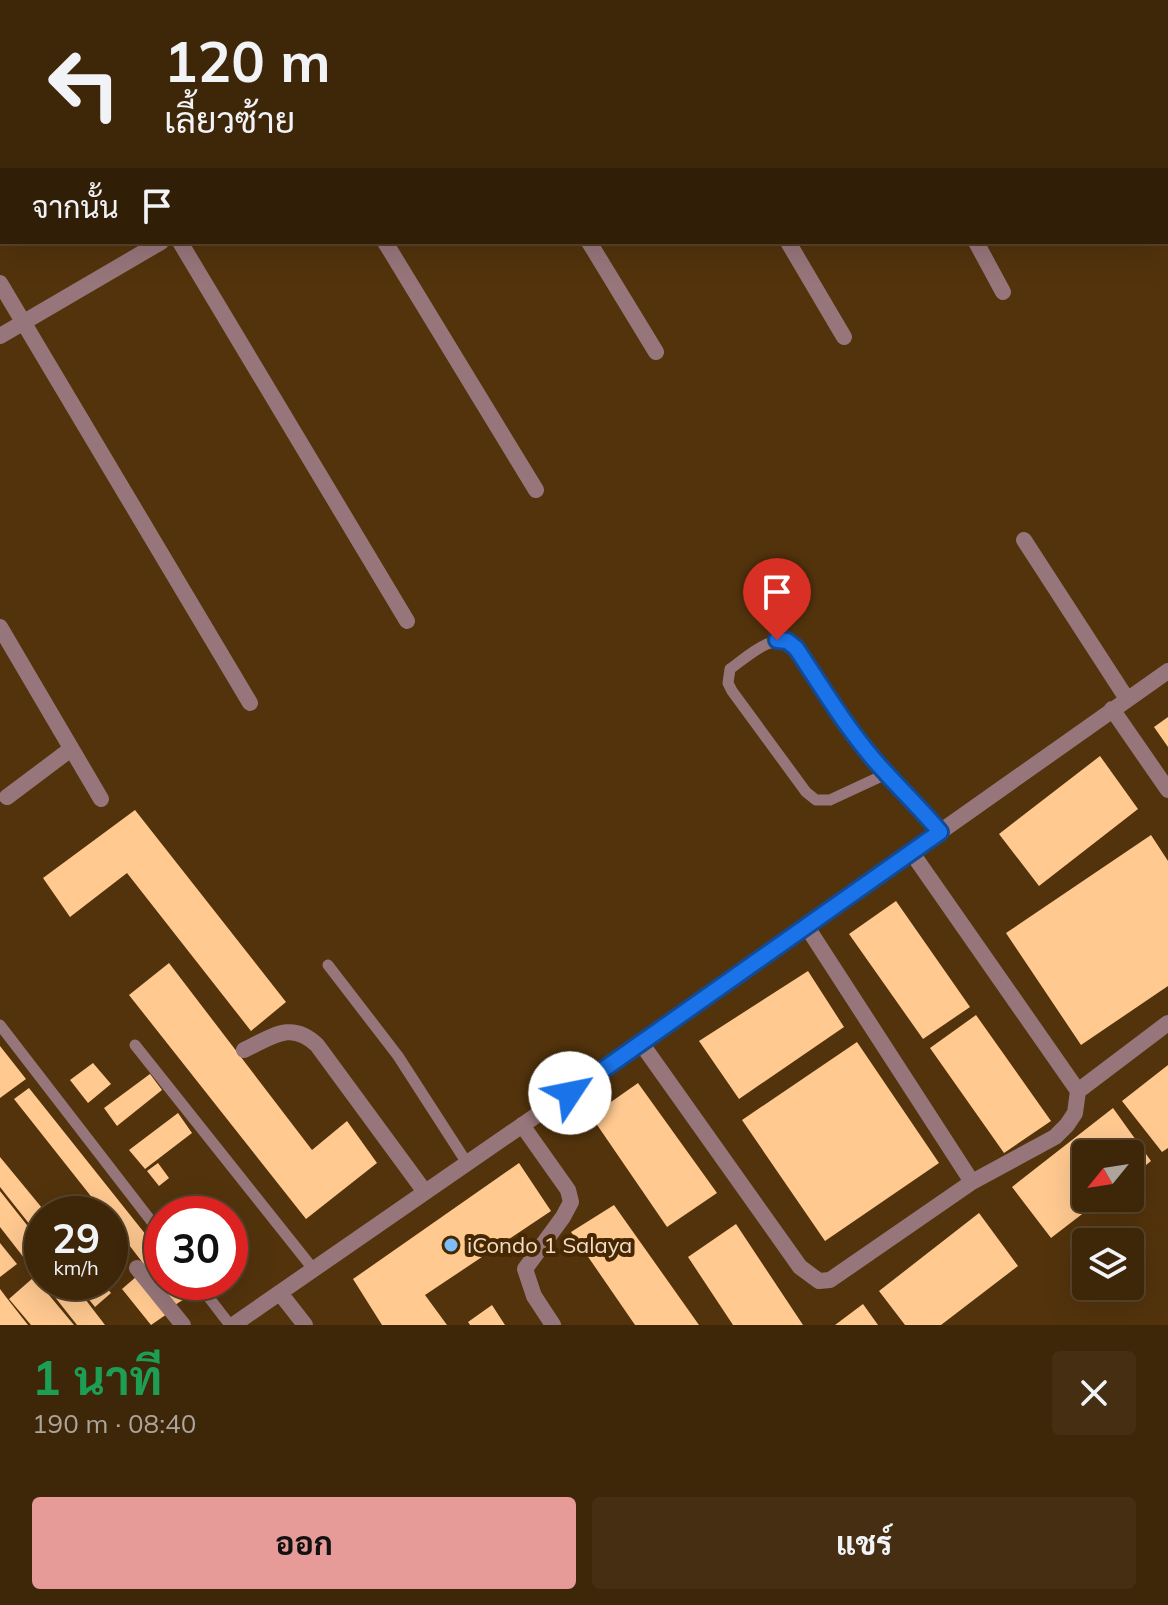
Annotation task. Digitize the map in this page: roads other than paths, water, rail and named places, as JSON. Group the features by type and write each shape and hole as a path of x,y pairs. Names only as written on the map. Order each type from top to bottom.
{"street":[{"path":"0,336 158,244"},
{"path":"181,244 407,621"},
{"path":"386,244 536,490"},
{"path":"590,244 656,352"},
{"path":"789,244 844,337"},
{"path":"977,244 1003,292"},
{"path":"0,283 250,703"},
{"path":"1024,540 1127,699"},
{"path":"0,627 101,799"},
{"path":"231,1325 641,1043 1168,671"},
{"path":"1112,709 1168,790"},
{"path":"7,797 71,749"},
{"path":"641,1043 800,1267 819,1281 830,1280 972,1182 1055,1137 1075,1113 1078,1091 912,853"},
{"path":"807,927 972,1182"},
{"path":"1078,1091 1168,1023"},
{"path":"244,1050 280,1033 305,1033 425,1192"},
{"path":"522,1125 568,1190 571,1202 525,1269 534,1296 553,1325"},
{"path":"137,1268 183,1325"},
{"path":"280,1293 301,1324"}],"lane":[{"path":"886,774 830,800 816,800 806,792 732,691 728,683 730,669 777,640 787,641 796,648 886,774 920,806 940,832"},
{"path":"328,965 398,1056 467,1163"},
{"path":"0,1025 144,1212"},
{"path":"135,1045 314,1270"},
{"path":"211,1300 231,1325"}],"place":[{"name":"iCondo 1 Salaya","path":"451,1245"}]}
